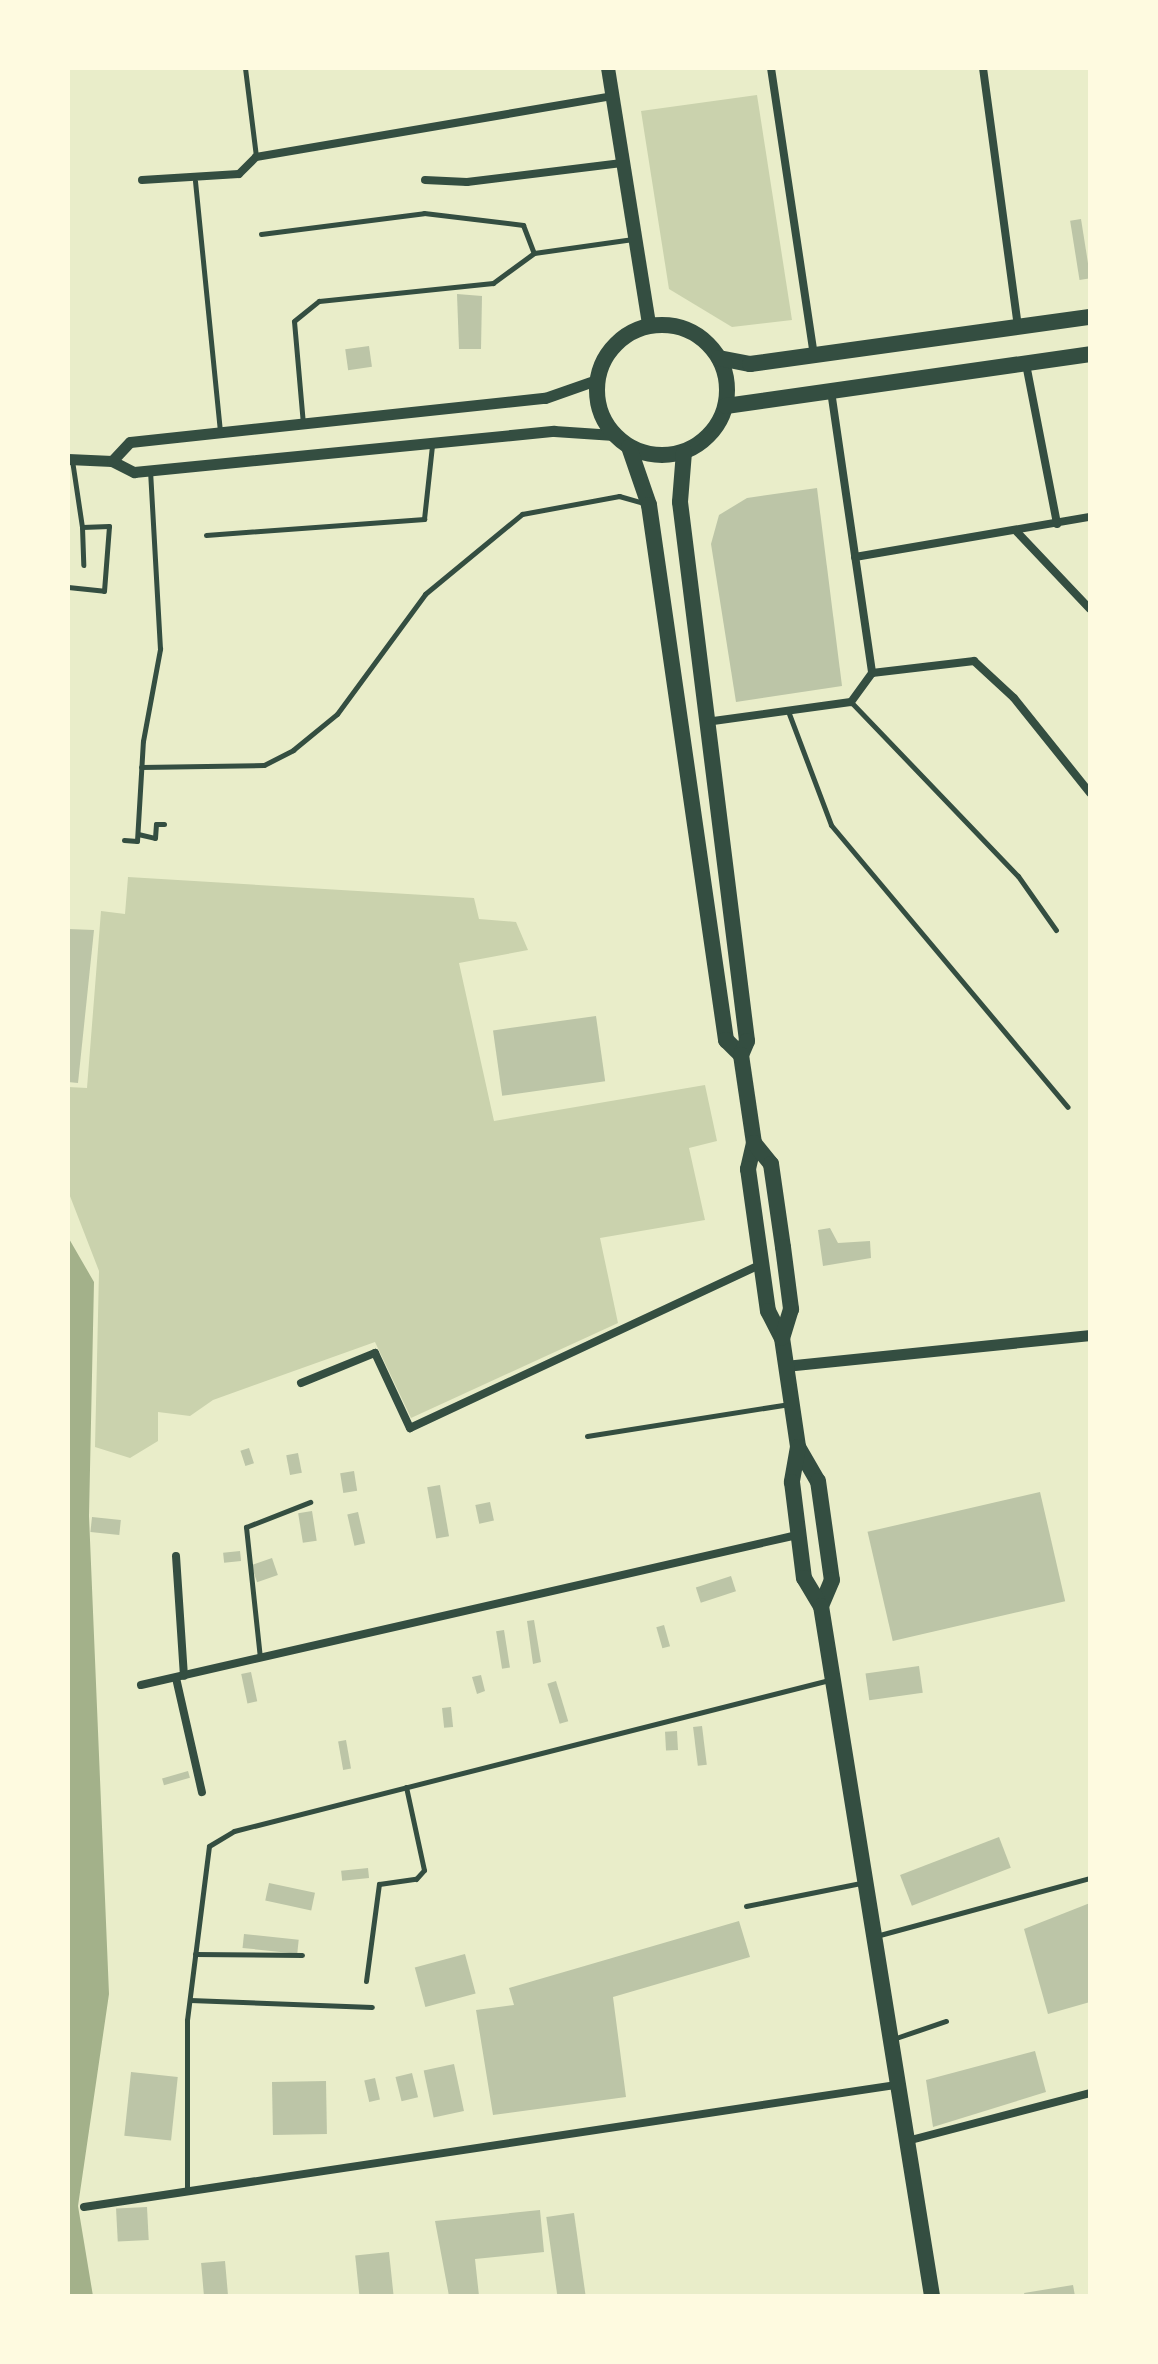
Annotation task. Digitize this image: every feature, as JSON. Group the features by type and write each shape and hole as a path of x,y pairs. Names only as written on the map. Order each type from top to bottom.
{"highway":[{"path":"719,358 726,406 711,434 684,452 657,456 629,447 614,435 595,401 596,380 614,344 649,325 689,331 719,358 750,364 1090,317"},
{"path":"726,406 1090,354"},
{"path":"629,447 649,505 726,1040 741,1055"},
{"path":"684,452 680,502 747,1041 741,1055 754,1143 748,1169 768,1311 782,1338 798,1447 818,1481 832,1580 821,1606"},
{"path":"754,1143 771,1164 791,1309 782,1338"},
{"path":"798,1447 792,1482 797,1535 804,1578 821,1606 861,1883 932,2296"}],"main road":[{"path":"609,68 649,325"}],"street":[{"path":"771,68 814,355"},
{"path":"983,68 1018,327"},
{"path":"142,180 195,181 239,174 256,157 612,96"},
{"path":"425,180 467,182 622,163"},
{"path":"1026,363 1057,524"},
{"path":"112,461 130,442 545,398 596,380"},
{"path":"705,722 851,702 872,673 831,391"},
{"path":"70,460 112,461 134,472 554,431 614,435"},
{"path":"855,557 985,530 1017,532 1090,517"},
{"path":"1017,532 1090,609"},
{"path":"872,673 974,661 1014,698 1090,793"},
{"path":"301,1383 375,1353 410,1428 761,1264"},
{"path":"785,1366 1090,1335"},
{"path":"141,1685 797,1535"},
{"path":"176,1556 180,1677 202,1792"},
{"path":"84,2207 895,2085"},
{"path":"906,2141 1090,2093"}],"lane":[{"path":"245,68 256,157"},
{"path":"195,181 221,433"},
{"path":"261,234 424,213 523,225 534,253"},
{"path":"303,426 294,321 319,301 493,283 534,253 634,239"},
{"path":"206,535 424,519 432,445"},
{"path":"70,460 82,527 83,565"},
{"path":"124,840 137,841 141,767 160,649 150,470"},
{"path":"141,767 264,765 284,755 337,714 425,594 522,514 619,496 649,505"},
{"path":"68,587 104,591 109,526 82,527"},
{"path":"851,702 1018,876 1056,930"},
{"path":"787,711 831,825 1068,1107"},
{"path":"138,834 155,838 156,824 164,824"},
{"path":"587,1436 790,1404"},
{"path":"260,1659 246,1527 310,1502"},
{"path":"187,2191 190,2000 209,1846 234,1831 832,1679"},
{"path":"366,1981 379,1884 416,1879 424,1870 406,1787"},
{"path":"871,1938 1090,1878"},
{"path":"746,1906 861,1883"},
{"path":"195,1954 302,1955"},
{"path":"190,2000 372,2007"},
{"path":"888,2041 946,2021"}],"shaded area":[{"path":"757,95 792,320 732,327 669,289 641,111"},
{"path":"128,877 474,898 479,919 516,922 528,950 459,963 494,1121 705,1085 717,1141 689,1148 705,1220 600,1238 618,1323 411,1418 375,1342 213,1400 190,1416 158,1412 158,1441 130,1458 95,1447 99,1271 68,1191 68,1087 87,1088 101,911 125,914"},
{"path":"68,1237 94,1282 89,1516 109,1994 78,2206 93,2296 68,2296"}],"building":[{"path":"1081,219 1090,278 1080,280 1070,221"},
{"path":"457,294 482,296 481,349 459,349"},
{"path":"369,346 372,367 348,370 345,349"},
{"path":"817,488 842,686 736,702 711,544 719,515 747,498"},
{"path":"68,929 94,930 78,1083 68,1082"},
{"path":"596,1016 605,1081 502,1096 493,1030"},
{"path":"830,1228 838,1243 870,1241 871,1258 823,1266 818,1230"},
{"path":"249,1448 254,1463 245,1466 240,1451"},
{"path":"298,1453 302,1473 290,1475 286,1455"},
{"path":"354,1471 357,1491 343,1493 340,1473"},
{"path":"440,1485 449,1536 436,1538 427,1487"},
{"path":"1040,1492 1065,1601 893,1641 868,1532"},
{"path":"490,1502 494,1521 479,1524 475,1505"},
{"path":"312,1511 317,1541 303,1543 298,1513"},
{"path":"358,1512 365,1543 354,1546 347,1514"},
{"path":"92,1517 121,1520 119,1535 90,1532"},
{"path":"240,1551 241,1561 224,1563 223,1553"},
{"path":"272,1558 278,1575 257,1582 251,1565"},
{"path":"731,1576 736,1591 701,1603 696,1587"},
{"path":"534,1620 541,1662 533,1664 527,1621"},
{"path":"664,1625 670,1646 662,1648 656,1627"},
{"path":"504,1630 510,1668 502,1669 496,1631"},
{"path":"919,1666 923,1693 869,1700 866,1674"},
{"path":"251,1672 257,1701 247,1703 241,1674"},
{"path":"481,1675 485,1691 477,1694 472,1677"},
{"path":"556,1681 568,1721 560,1724 547,1684"},
{"path":"451,1707 453,1727 444,1728 442,1708"},
{"path":"702,1726 707,1765 698,1766 693,1727"},
{"path":"677,1731 678,1750 666,1751 665,1732"},
{"path":"346,1740 351,1769 343,1770 338,1741"},
{"path":"188,1771 190,1778 164,1785 162,1778"},
{"path":"999,1837 1011,1868 912,1906 900,1875"},
{"path":"368,1868 369,1878 342,1881 341,1871"},
{"path":"269,1883 315,1893 311,1910 265,1901"},
{"path":"1090,1903 1090,2002 1048,2014 1024,1929"},
{"path":"739,1921 750,1957 613,1997 626,2097 493,2115 476,2010 514,2005 509,1988"},
{"path":"244,1934 299,1940 297,1954 243,1948"},
{"path":"465,1954 476,1994 425,2007 415,1967"},
{"path":"1035,2051 1046,2092 933,2127 926,2080"},
{"path":"454,2064 464,2111 434,2117 424,2070"},
{"path":"131,2072 178,2077 171,2141 124,2136"},
{"path":"412,2073 418,2097 402,2101 396,2077"},
{"path":"375,2078 380,2099 369,2102 364,2080"},
{"path":"326,2081 327,2134 273,2135 272,2082"},
{"path":"147,2207 149,2240 118,2242 116,2209"},
{"path":"540,2210 544,2252 475,2259 479,2296 449,2296 435,2221"},
{"path":"574,2213 586,2296 557,2296 546,2217"},
{"path":"389,2252 394,2296 359,2296 355,2256"},
{"path":"225,2261 228,2296 204,2296 201,2263"},
{"path":"1073,2285 1075,2296 1025,2296 1024,2293"}]}
